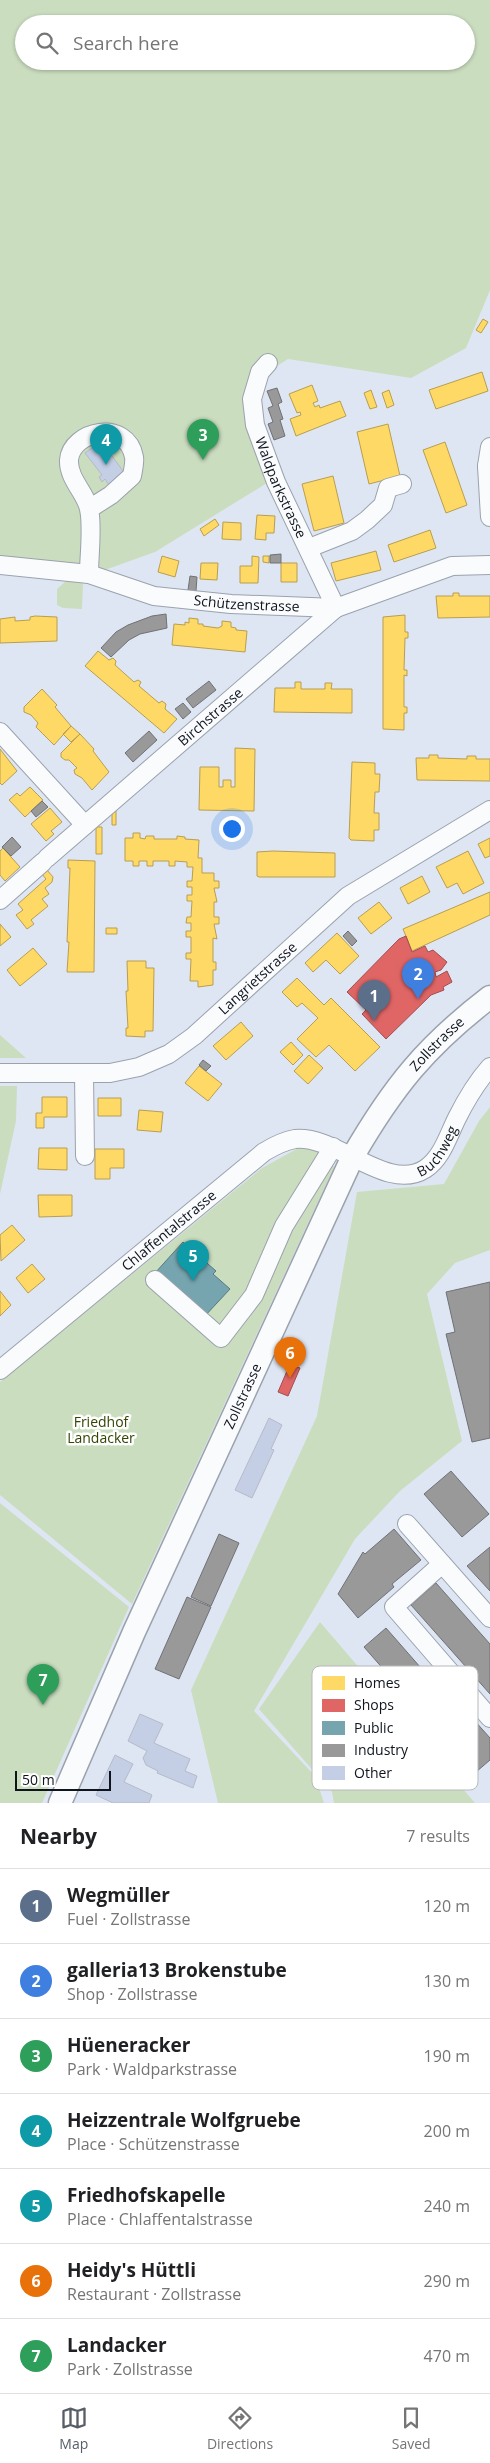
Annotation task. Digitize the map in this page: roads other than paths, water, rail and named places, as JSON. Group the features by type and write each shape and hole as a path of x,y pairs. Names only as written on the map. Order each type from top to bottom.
{"main road":[{"name":"Zollstrasse","path":"60,1803 343,1152 377,1115 406,1074 432,1045 490,997"}],"street":[{"name":"Waldparkstrasse","path":"268,363 260,372 252,399 255,425 273,475 336,608"},
{"path":"89,509 111,495 132,476 134,457 125,439 109,431 96,433 74,446 69,460 75,483 89,509 89,574"},
{"path":"490,447 488,466 490,517"},
{"path":"309,548 352,531 383,505 388,488 402,484"},
{"name":"Schützenstrasse","path":"0,565 89,574 154,596 231,604 336,608 452,566 490,565"},
{"name":"Birchstrasse","path":"0,899 336,608"},
{"path":"0,732 85,825"},
{"name":"Langrietstrasse","path":"0,1073 110,1073 139,1067 169,1054 194,1036 348,896 490,810"},
{"name":"Buchweg","path":"343,1152 394,1174 414,1174 424,1170 442,1150 476,1083 490,1068"},
{"path":"84,1074 86,1156"},
{"name":"Chlaffentalstrasse","path":"0,1370 264,1152 281,1142 307,1139 343,1152"},
{"path":"155,1280 221,1338 254,1294 284,1226 343,1152"},
{"path":"407,1524 490,1618"},
{"path":"442,1564 394,1607 445,1666"},
{"path":"478,1704 490,1718"}],"place":[{"name":"Hüeneracker","path":"203,460"},
{"name":"Heizzentrale Wolfgruebe","path":"106,465"},
{"name":"galleria13 Brokenstube","path":"418,999"},
{"name":"Wegmüller","path":"374,1021"},
{"name":"Friedhofskapelle","path":"193,1281"},
{"name":"Heidy's Hüttli","path":"290,1378"},
{"name":"Landacker","path":"43,1705"}],"park label":[{"name":"Friedhof Landacker","path":"101,1430"}]}
